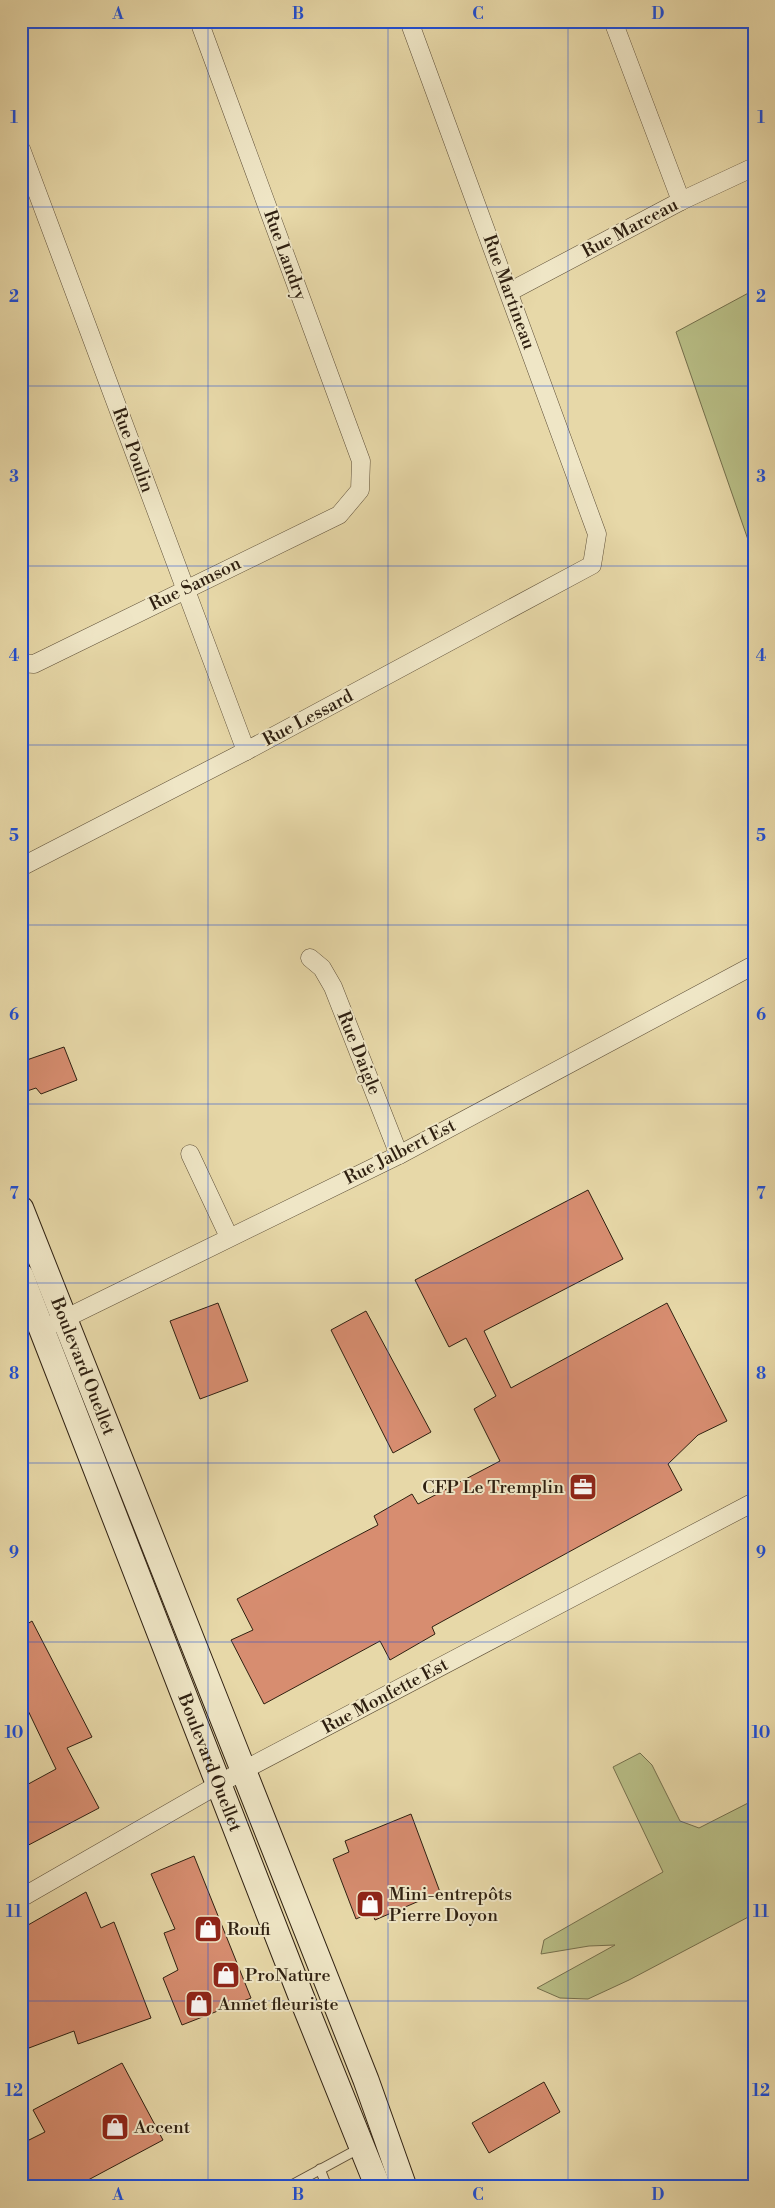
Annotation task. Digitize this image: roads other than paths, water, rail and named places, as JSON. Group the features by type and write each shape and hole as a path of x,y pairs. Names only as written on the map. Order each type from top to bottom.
{"street":[{"name":"Rue Landry","path":"199,21 361,461 360,490"},
{"name":"Rue Martineau","path":"409,21 597,534 592,565"},
{"path":"613,21 681,201"},
{"name":"Rue Poulin","path":"21,149 246,751"},
{"name":"Rue Marceau","path":"509,292 681,201 754,167"},
{"name":"Rue Samson","path":"21,664 34,664 184,589 339,515 360,490"},
{"name":"Rue Lessard","path":"21,867 246,751 592,565"},
{"name":"Rue Daigle","path":"310,958 322,968 333,987 399,1155"},
{"name":"Rue Jalbert Est","path":"42,1330 399,1155 754,965"},
{"path":"190,1154 229,1237"},
{"name":"Boulevard Ouellet","path":"21,1209 65,1319 219,1785 314,1990 366,2080 404,2187"},
{"name":"Boulevard Ouellet","path":"21,1276 42,1330 242,1771 314,1990 362,2147 378,2187"},
{"name":"Rue Monfette Est","path":"21,1898 242,1771 754,1502"}],"lane":[{"path":"288,2187 362,2147"},
{"path":"320,2169 327,2187"}],"place":[{"name":"CFP Le Tremplin","path":"583,1487"},
{"name":"Mini-entrepôts Pierre Doyon","path":"370,1904"},
{"name":"Roufi","path":"208,1929"},
{"name":"ProNature","path":"226,1975"},
{"name":"Annet fleuriste","path":"199,2004"},
{"name":"Accent","path":"115,2127"}]}
